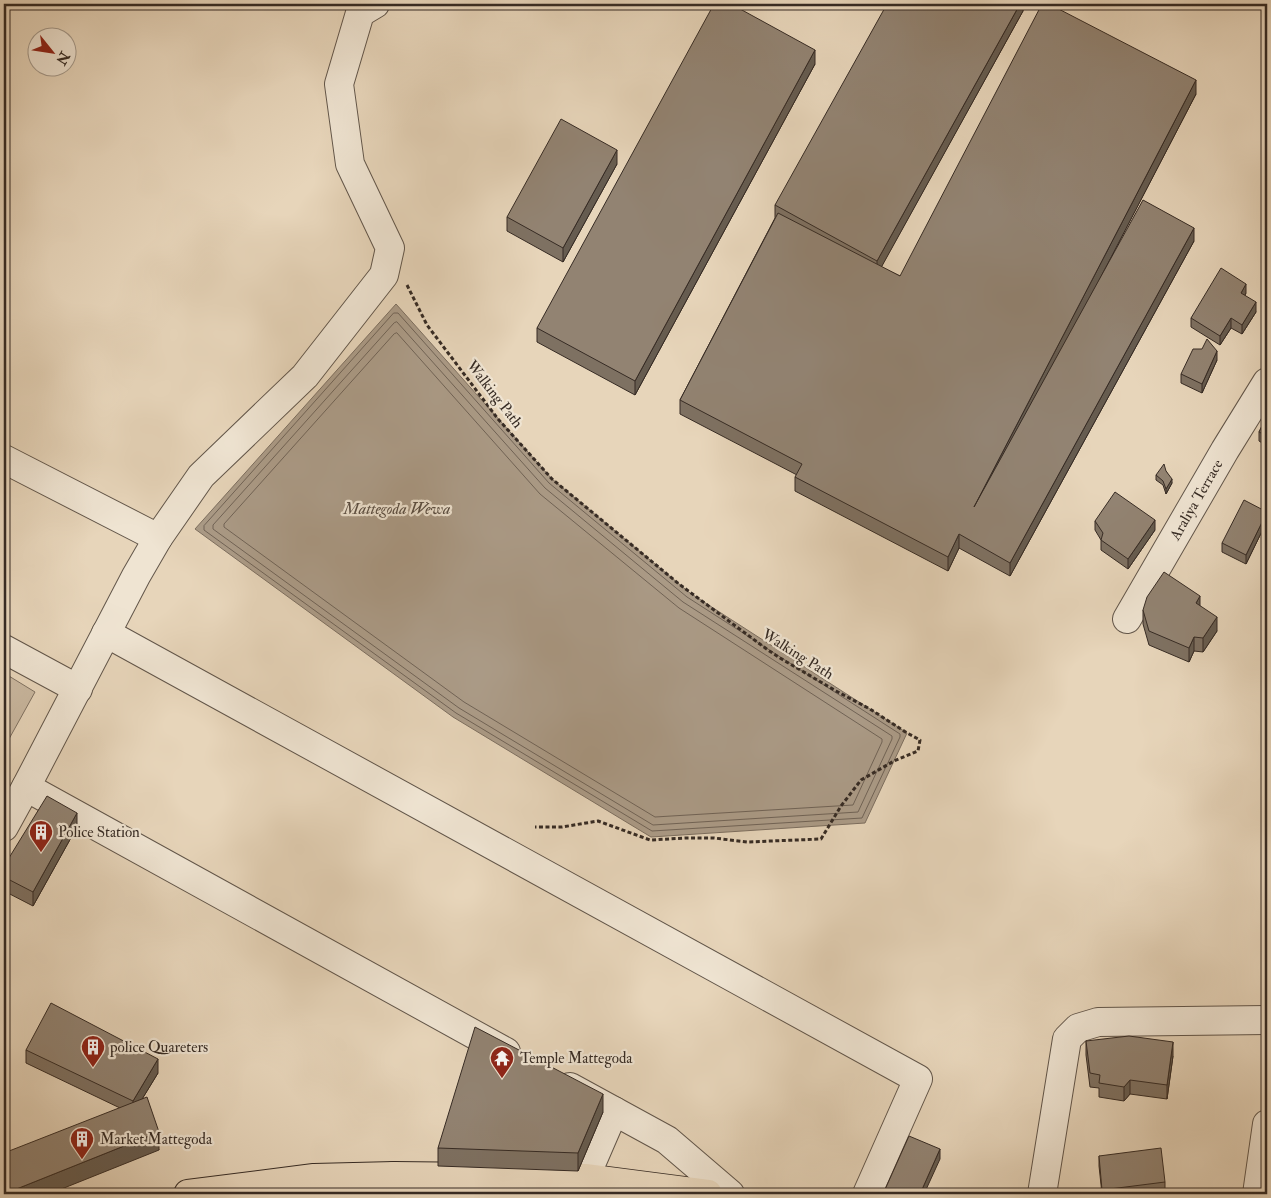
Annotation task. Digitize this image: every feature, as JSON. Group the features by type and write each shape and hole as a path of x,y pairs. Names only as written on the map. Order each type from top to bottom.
{"main road":[{"path":"188,1194 314,1178 394,1176 585,1178 708,1194"}],"street":[{"path":"4,827 136,576 158,538 201,476 305,376 384,275 390,248 350,164 339,84 360,13 375,4"},
{"name":"Araliya Terrace","path":"1127,619 1225,450 1267,382"},
{"path":"4,459 158,538"},
{"path":"106,633 918,1079 868,1194"},
{"path":"4,649 78,688"},
{"path":"26,787 666,1140 730,1194"},
{"path":"1042,1194 1067,1039 1078,1028 1098,1022 1267,1020"},
{"path":"585,1178 614,1111"},
{"path":"1257,1194 1267,1124"},
{"path":"394,1176 426,1194"}],"path":[{"name":"Walking Path","path":"406,283 427,325 498,419 552,479 679,584 768,650 920,740 918,751 894,761 861,780 841,806 821,838 747,842 714,838 650,840 598,821 562,827 534,827"}],"shaded area":[{"path":"4,673 35,692 4,748"}],"water":[{"name":"Mattegoda Wewa","path":"396,304 552,479 690,593 907,733 865,823 651,837 453,717 195,529"}],"building":[{"path":"714,4 731,4 815,50 635,381 537,328"},
{"path":"887,4 1020,4 877,261 775,205"},
{"path":"1042,4 1049,4 1196,80 974,507 1143,200 1194,228 1010,563 959,534 948,557 795,477 802,464 680,400 778,213 900,276"},
{"path":"561,119 617,150 563,248 507,217"},
{"path":"1221,268 1246,284 1241,293 1256,302 1242,325 1231,318 1220,336 1191,318"},
{"path":"1207,339 1217,351 1202,384 1181,374 1193,349 1202,349"},
{"path":"1267,416 1267,436 1259,432"},
{"path":"1164,464 1166,471 1172,479 1166,489 1163,481 1156,475"},
{"path":"1115,492 1155,520 1128,559 1101,540 1103,533 1095,521"},
{"path":"1244,500 1267,512 1246,555 1222,543"},
{"path":"1164,572 1200,596 1196,603 1217,617 1203,638 1194,637 1189,648 1149,631 1143,610 1147,597"},
{"name":"Police Station","path":"47,796 77,813 33,892 4,877 4,866"},
{"name":"police Quareters","path":"51,1003 158,1059 133,1101 26,1050"},
{"name":"Temple Mattegoda","path":"475,1027 603,1094 578,1153 438,1148"},
{"path":"1129,1036 1173,1042 1167,1085 1130,1080 1124,1087 1099,1083 1100,1075 1090,1073 1086,1041"},
{"path":"147,1097 159,1132 4,1194 4,1153"},
{"path":"909,1136 940,1149 920,1194 883,1194"},
{"path":"1161,1148 1165,1182 1102,1190 1099,1156"}],"place":[{"name":"Police Station","path":"41,853"},
{"name":"police Quareters","path":"93,1068"},
{"name":"Temple Mattegoda","path":"502,1079"},
{"name":"Market Mattegoda","path":"82,1160"}]}
